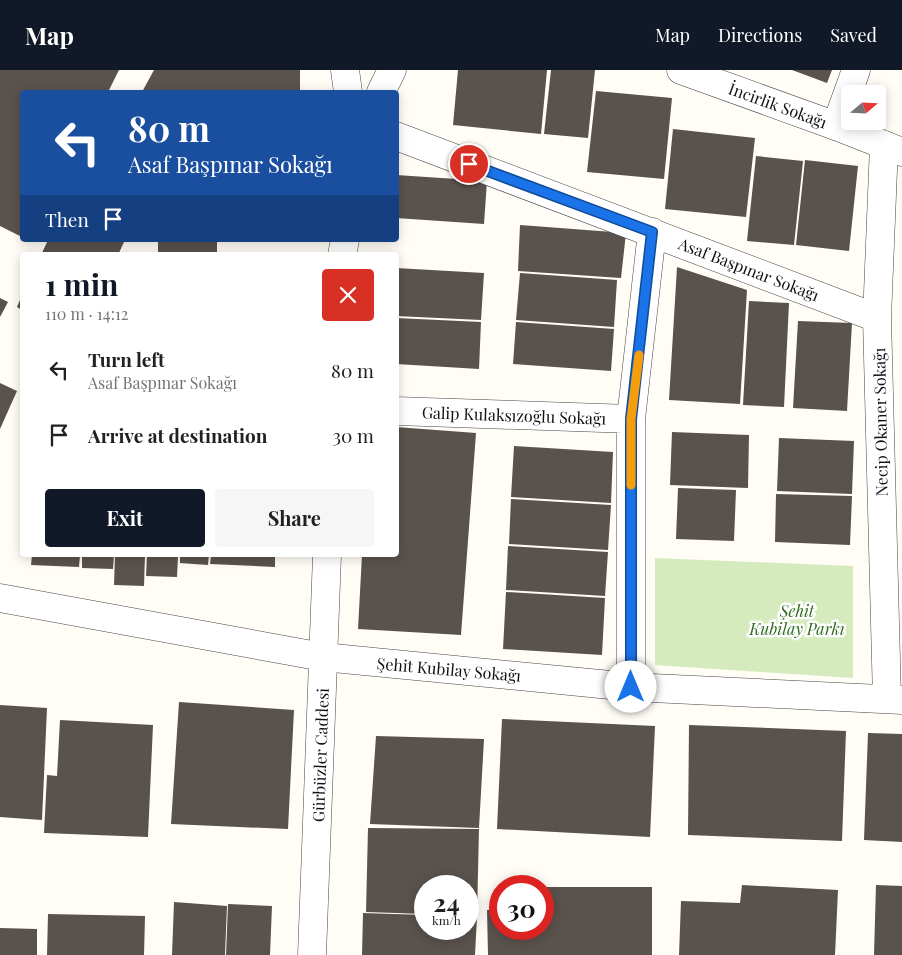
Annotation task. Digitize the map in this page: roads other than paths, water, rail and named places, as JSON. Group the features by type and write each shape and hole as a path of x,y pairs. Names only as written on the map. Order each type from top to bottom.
{"street":[{"path":"345,70 348,90"},
{"path":"382,90 392,70"},
{"name":"İncirlik Sokağı","path":"682,70 836,126 893,149"},
{"path":"836,126 856,70"},
{"name":"Asaf Başpınar Sokağı","path":"399,137 877,318"},
{"name":"Necip Okaner Sokağı","path":"893,149 877,318 894,699"},
{"path":"631,687 631,419 652,232"},
{"name":"Galip Kulaksızoğlu Sokağı","path":"399,411 631,419"},
{"name":"Gürbüzler Caddesi","path":"312,955 327,557"},
{"name":"Şehit Kubilay Sokağı","path":"0,598 323,657 631,687 894,699"}],"park label":[{"name":"Şehit Kubilay Parkı","path":"797,619"}]}
